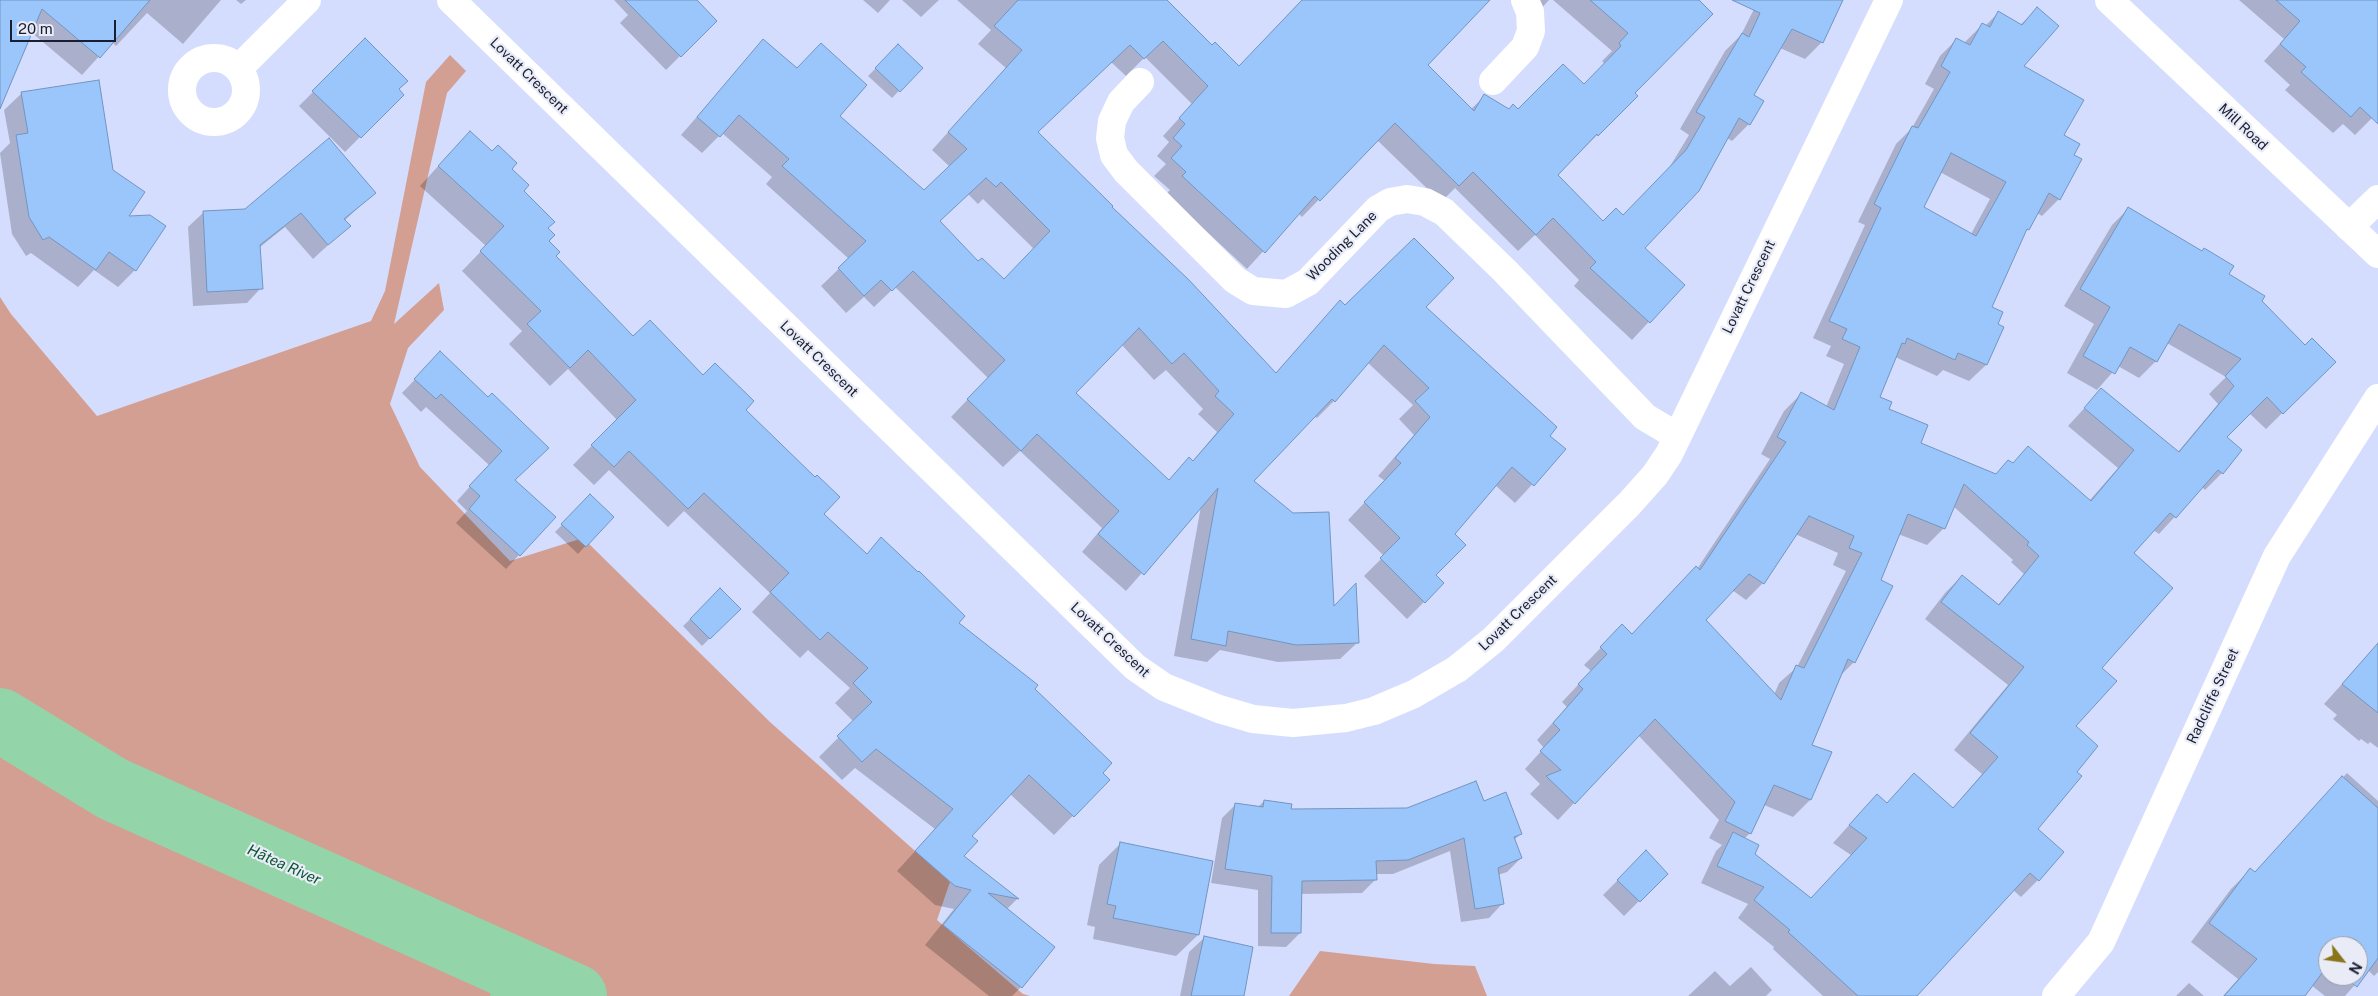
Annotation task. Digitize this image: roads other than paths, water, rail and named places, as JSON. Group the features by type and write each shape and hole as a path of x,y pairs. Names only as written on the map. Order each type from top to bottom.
{"street":[{"path":"238,69 307,0"},
{"name":"Lovatt Crescent","path":"451,0 1135,667 1164,687 1219,709 1253,718 1293,723 1346,718 1374,711 1414,694 1457,669 1493,640 1630,503 1655,475 1669,454 1889,0"},
{"path":"1493,81 1525,46 1531,31 1530,12 1525,0"},
{"name":"Mill Road","path":"2109,0 2378,254"},
{"name":"Wooding Lane","path":"1140,82 1121,102 1112,121 1110,138 1114,155 1126,170 1235,280 1253,291 1286,294 1308,282 1378,209 1390,202 1407,198 1425,202 1444,212 1505,271 1645,417 1677,436"},
{"path":"2349,227 2378,199"},
{"name":"Radcliffe Street","path":"2056,996 2101,942 2277,556 2378,398"}],"waterway":[{"name":"Hātea River","path":"0,720 113,789 575,996"},
{"path":"495,996 511,967"}]}
